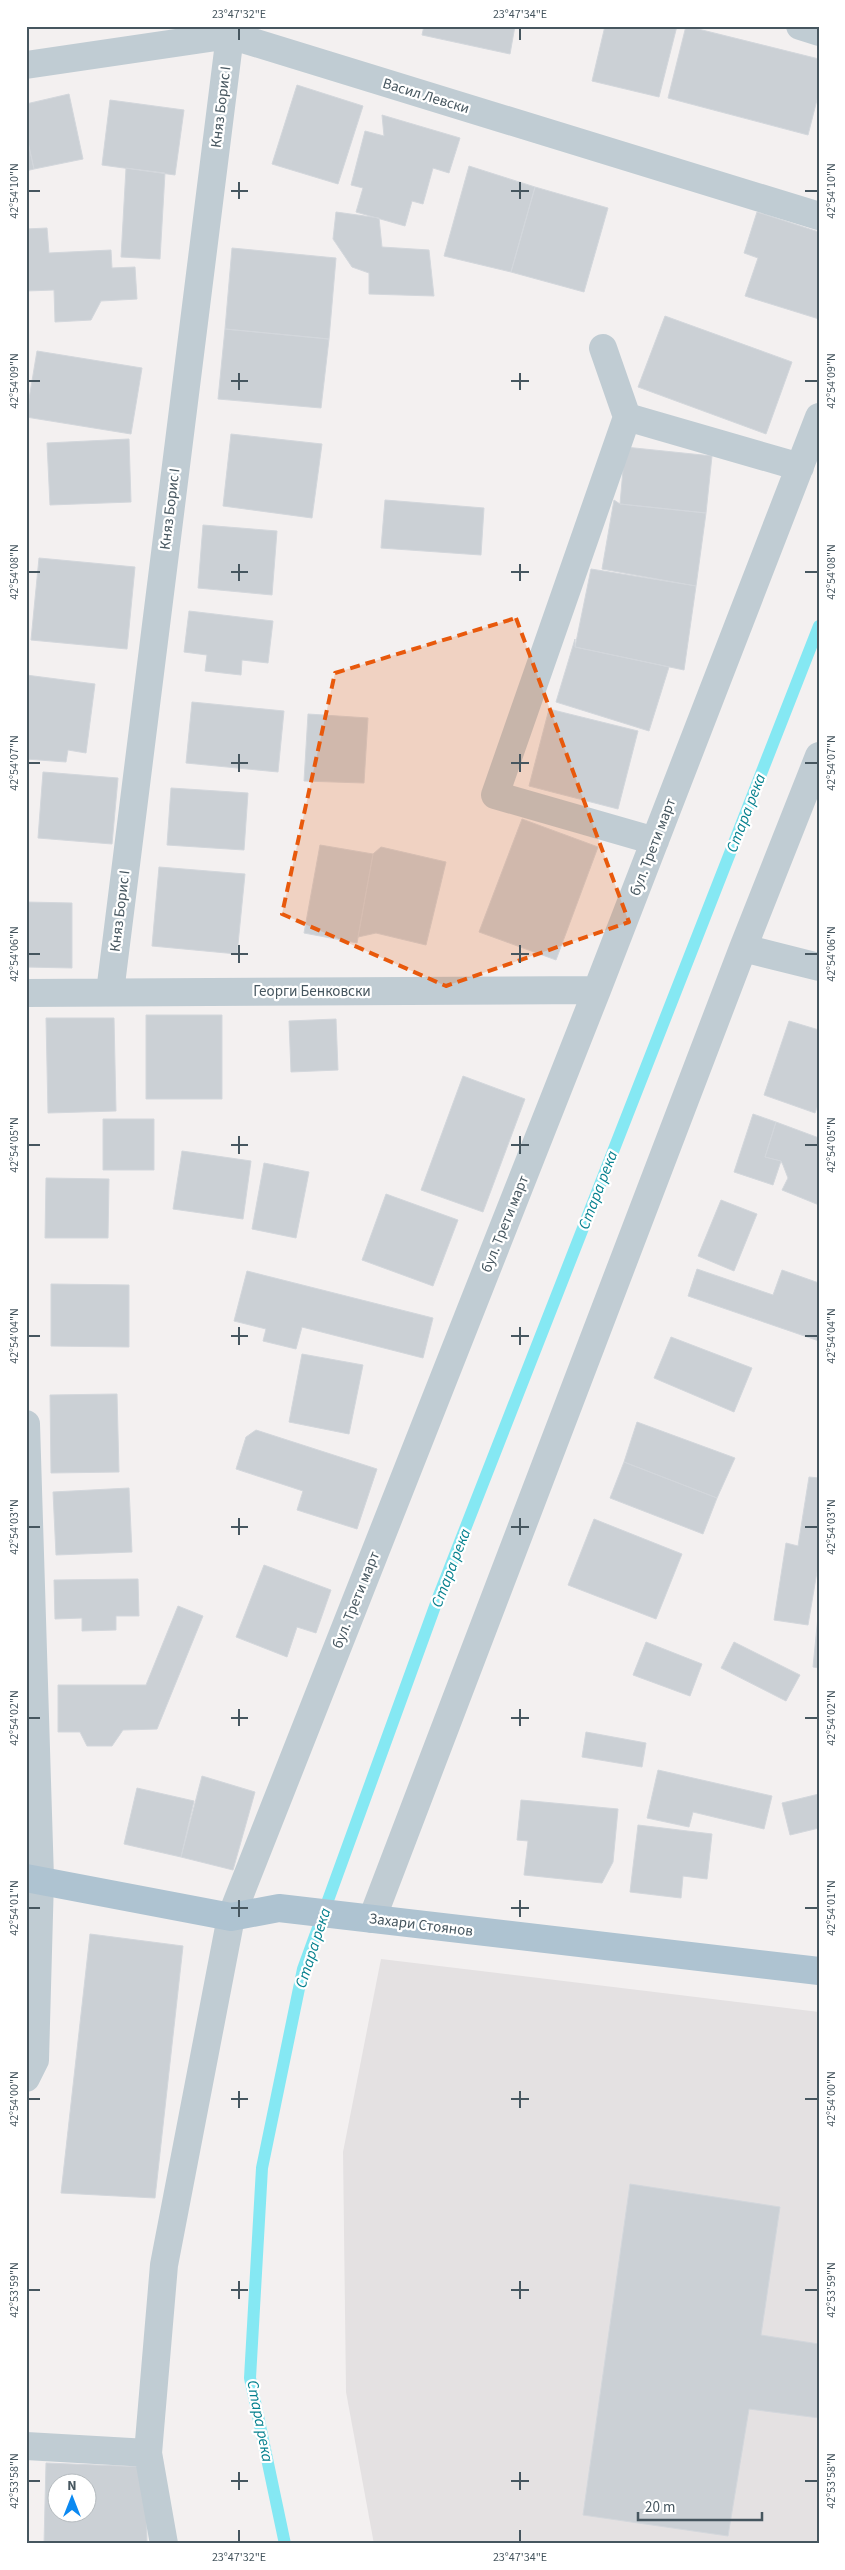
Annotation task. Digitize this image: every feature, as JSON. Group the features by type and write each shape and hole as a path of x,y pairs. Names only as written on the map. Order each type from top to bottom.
{"main road":[{"name":"Захари Стоянов","path":"33,1879 231,1917 279,1908 819,1971"}],"street":[{"path":"800,26 819,32"},
{"name":"Васил Левски","path":"26,65 229,31 819,216"},
{"name":"Княз Борис I","path":"110,992 229,31"},
{"path":"603,348 627,416 495,795 655,840"},
{"path":"627,416 800,467"},
{"name":"бул. Трети март","path":"164,2544 148,2452 164,2265 231,1917 598,990 819,417"},
{"path":"364,1918 819,756"},
{"path":"743,948 819,967"},
{"name":"Георги Бенковски","path":"26,993 598,990"},
{"path":"26,1424 35,2060 26,2078"},
{"path":"26,2446 148,2452"}],"highlighted area":[{"path":"516,618 629,922 446,986 282,914 335,673"}],"shaded area":[{"path":"381,1959 819,2012 819,2544 374,2544 346,2392 343,2152"}],"building":[{"path":"424,26 515,26 510,54 422,35"},
{"path":"605,26 677,26 659,97 592,81"},
{"path":"686,26 819,59 819,92 808,135 668,98"},
{"path":"297,85 363,106 338,184 272,164"},
{"path":"69,94 83,159 34,169 26,133 26,104"},
{"path":"110,100 184,110 175,175 102,165"},
{"path":"382,115 460,138 449,173 433,168 423,204 412,201 405,226 356,212 363,188 351,185 365,131 384,136"},
{"path":"26,133 34,169 26,171"},
{"path":"469,166 535,187 511,272 444,256"},
{"path":"126,168 165,173 160,259 121,257"},
{"path":"535,187 608,208 584,292 511,272"},
{"path":"336,212 379,218 382,247 429,250 434,296 369,294 369,273 352,267 333,239"},
{"path":"757,212 819,232 819,319 745,296 758,258 744,253"},
{"path":"47,228 49,253 111,250 112,268 135,267 137,299 101,301 91,320 55,322 54,290 26,291 26,229"},
{"path":"232,248 336,258 329,339 225,329"},
{"path":"665,316 792,362 766,434 638,387"},
{"path":"225,329 329,339 321,408 218,399"},
{"path":"37,351 142,368 131,434 26,417"},
{"path":"231,434 322,444 312,518 223,506"},
{"path":"129,439 131,502 50,505 47,443"},
{"path":"625,447 712,456 706,513 620,504"},
{"path":"385,500 484,508 481,555 381,548"},
{"path":"614,500 620,504 706,513 696,586 602,569"},
{"path":"203,525 277,531 272,595 198,588"},
{"path":"39,558 135,567 127,649 31,640"},
{"path":"591,569 696,586 684,670 575,647"},
{"path":"189,611 273,621 268,663 242,660 241,675 205,671 207,655 184,652"},
{"path":"575,639 575,647 669,667 649,731 556,702"},
{"path":"26,675 95,684 86,753 68,750 66,762 26,759"},
{"path":"192,702 284,711 278,772 186,763"},
{"path":"549,709 638,731 618,809 529,786"},
{"path":"308,714 368,718 364,783 304,781"},
{"path":"43,772 118,778 112,844 38,838"},
{"path":"171,788 248,793 244,850 167,845"},
{"path":"522,819 598,847 556,960 479,932"},
{"path":"320,845 373,854 357,943 304,933"},
{"path":"381,847 446,862 426,945 376,933 358,937 373,854"},
{"path":"159,867 245,874 237,954 152,946"},
{"path":"26,902 72,903 72,968 26,967"},
{"path":"146,1015 222,1015 222,1099 146,1099"},
{"path":"46,1018 114,1018 116,1111 48,1113"},
{"path":"336,1019 338,1070 291,1072 289,1021"},
{"path":"789,1021 819,1030 819,1102 815,1113 764,1095"},
{"path":"463,1076 525,1099 483,1212 421,1190"},
{"path":"753,1114 776,1122 765,1157 781,1161 773,1185 734,1172"},
{"path":"103,1119 154,1119 154,1170 103,1170"},
{"path":"776,1122 819,1138 819,1205 782,1190 788,1178 781,1161 765,1157"},
{"path":"182,1151 251,1161 243,1219 173,1209"},
{"path":"264,1163 309,1172 296,1238 252,1229"},
{"path":"46,1178 109,1179 108,1238 45,1238"},
{"path":"386,1194 458,1220 433,1286 362,1260"},
{"path":"721,1200 757,1214 734,1271 698,1256"},
{"path":"697,1269 773,1295 782,1270 819,1283 819,1341 688,1296"},
{"path":"247,1271 433,1318 423,1358 302,1327 296,1349 263,1341 266,1329 234,1321"},
{"path":"51,1284 129,1285 129,1347 51,1346"},
{"path":"671,1337 752,1368 734,1412 654,1378"},
{"path":"302,1354 363,1365 349,1434 289,1422"},
{"path":"117,1394 119,1472 51,1473 50,1395"},
{"path":"637,1422 735,1458 717,1498 624,1462"},
{"path":"256,1430 377,1469 357,1529 297,1510 303,1491 236,1469 246,1437"},
{"path":"624,1462 717,1498 703,1534 610,1498"},
{"path":"809,1477 819,1478 819,1560 808,1625 774,1620 786,1543 798,1546"},
{"path":"129,1488 132,1552 56,1555 53,1492"},
{"path":"594,1519 682,1554 656,1619 568,1585"},
{"path":"264,1565 331,1590 316,1633 297,1627 287,1657 236,1637"},
{"path":"138,1579 139,1616 116,1616 116,1630 82,1631 82,1618 55,1619 54,1580"},
{"path":"178,1606 203,1616 157,1729 123,1730 112,1746 87,1746 80,1732 58,1732 58,1685 146,1685"},
{"path":"819,1606 819,1668 813,1667"},
{"path":"646,1642 702,1664 690,1696 633,1675"},
{"path":"734,1642 800,1675 786,1701 721,1668"},
{"path":"586,1732 646,1743 642,1767 582,1757"},
{"path":"658,1770 772,1796 764,1829 693,1812 689,1827 647,1818"},
{"path":"202,1776 255,1792 233,1870 181,1857"},
{"path":"137,1788 194,1801 181,1857 124,1844"},
{"path":"819,1794 819,1828 790,1835 782,1803"},
{"path":"521,1800 618,1809 613,1862 602,1883 524,1875 528,1841 517,1840"},
{"path":"638,1825 712,1834 707,1879 683,1876 681,1898 630,1892"},
{"path":"90,1934 183,1946 155,2198 61,2193"},
{"path":"630,2184 780,2207 761,2335 819,2344 819,2418 749,2409 728,2536 583,2515"},
{"path":"46,2463 146,2467 147,2544 44,2544"}],"waterway":[{"name":"Стара река","path":"285,2544 250,2378 262,2168 303,1969 438,1598 819,626"}]}
